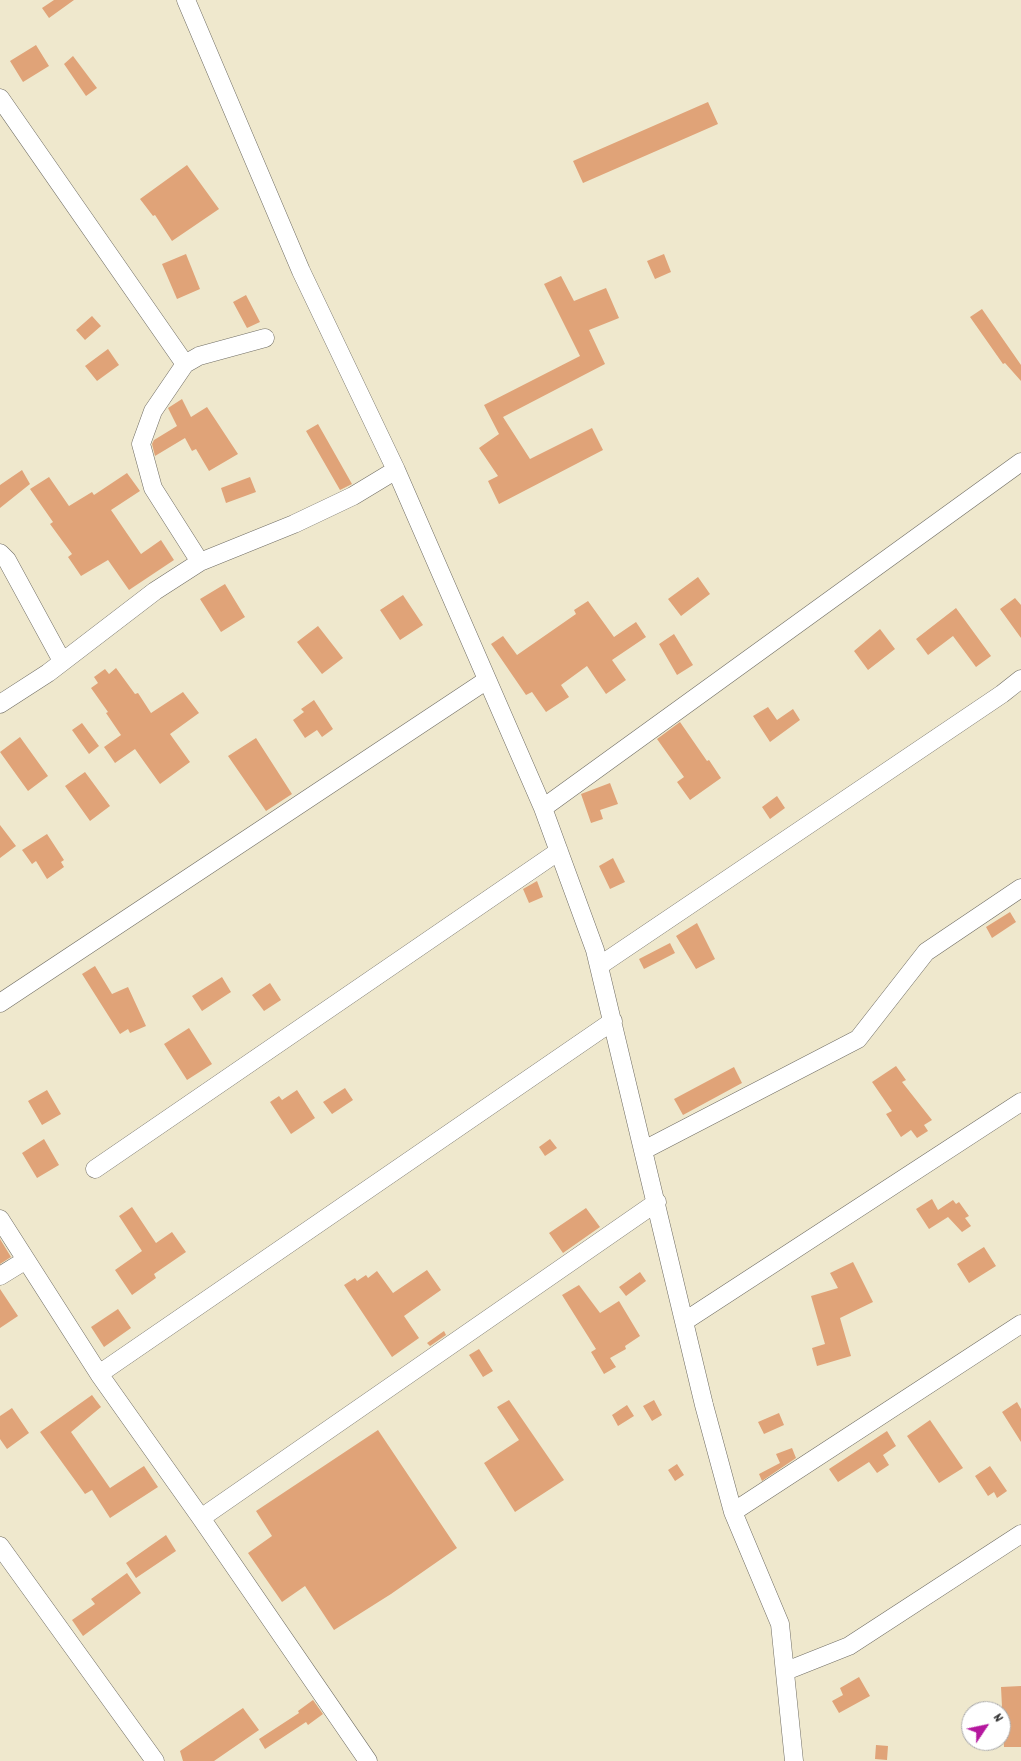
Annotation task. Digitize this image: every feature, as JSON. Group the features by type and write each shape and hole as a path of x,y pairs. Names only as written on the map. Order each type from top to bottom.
{"street":[{"path":"186,0 301,271 396,470 543,808 595,950 733,1512 780,1624 794,1761"},
{"path":"0,98 185,364"},
{"path":"200,562 153,488 141,444 153,411 185,364 198,356 265,338"},
{"path":"543,808 1021,462"},
{"path":"0,704 62,661 155,591 200,562 302,520 354,496 396,470"},
{"path":"0,553 7,560 62,661"},
{"path":"599,966 1002,694 1021,679"},
{"path":"0,1003 487,680"},
{"path":"95,1169 559,851"},
{"path":"644,1150 858,1039 926,952 1021,888"},
{"path":"99,1374 613,1021"},
{"path":"685,1322 1021,1102"},
{"path":"201,1518 656,1202"},
{"path":"0,1218 99,1374 201,1518 368,1761"},
{"path":"0,1276 26,1260"},
{"path":"733,1512 1021,1324"},
{"path":"786,1670 849,1646 1021,1534"},
{"path":"0,1546 155,1761"}],"building":[{"path":"54,0 74,0 49,18 42,8"},
{"path":"36,45 49,66 23,82 10,61"},
{"path":"73,56 97,88 86,96 64,64"},
{"path":"708,102 718,124 583,183 573,161"},
{"path":"187,165 219,209 172,241 155,215 153,216 140,199"},
{"path":"186,254 200,289 177,299 162,264"},
{"path":"664,254 671,272 655,279 647,261"},
{"path":"561,276 574,301 606,288 619,318 589,330 605,364 503,417 530,459 592,428 603,450 499,504 488,481 498,476 479,448 499,434 484,405 580,356 544,284"},
{"path":"246,295 260,322 247,328 233,302"},
{"path":"982,309 1021,365 1021,381 1005,363 1003,364 970,317"},
{"path":"92,316 101,326 85,340 76,330"},
{"path":"108,349 119,365 97,381 85,366"},
{"path":"182,399 191,417 207,407 238,454 209,471 196,449 192,451 185,438 155,456 152,444 154,440 177,426 168,408"},
{"path":"318,424 352,484 340,490 306,431"},
{"path":"22,470 30,484 0,508 0,485"},
{"path":"127,473 140,491 111,510 141,554 161,540 174,560 129,590 108,560 81,576 68,557 72,554 50,524 53,522 30,489 49,477 69,506 92,492 94,495"},
{"path":"250,477 256,492 226,503 221,488"},
{"path":"698,577 710,594 681,616 668,599"},
{"path":"225,584 245,617 221,632 200,599"},
{"path":"403,595 423,625 400,640 380,610"},
{"path":"1015,598 1021,605 1021,638 1000,609"},
{"path":"588,601 614,637 636,622 646,637 612,660 626,680 606,694 587,666 561,685 569,697 546,712 532,692 526,695 491,644 503,636 517,655 576,614 574,610"},
{"path":"956,608 991,656 976,667 953,636 928,655 916,639"},
{"path":"318,626 343,658 322,674 297,642"},
{"path":"880,629 895,649 868,670 854,651"},
{"path":"674,634 693,665 677,675 659,644"},
{"path":"116,668 135,694 138,693 151,713 183,692 199,713 170,734 190,762 160,784 135,749 115,763 104,747 121,735 91,688 98,683 94,677 105,669 109,674"},
{"path":"314,700 333,729 322,737 317,730 305,738 293,720 304,712 301,709"},
{"path":"768,707 777,720 793,709 800,720 770,742 753,716"},
{"path":"680,722 721,778 690,800 677,782 684,777 657,739"},
{"path":"82,723 99,746 89,754 72,730"},
{"path":"20,737 48,776 28,791 0,752"},
{"path":"256,738 292,794 266,811 228,756"},
{"path":"85,772 110,806 90,821 65,786"},
{"path":"610,783 618,804 600,810 603,819 591,823 581,794"},
{"path":"777,796 785,808 770,819 762,807"},
{"path":"0,825 16,846 0,858"},
{"path":"47,834 64,860 61,862 64,867 47,879 36,861 32,864 22,850"},
{"path":"613,858 625,882 610,889 599,866"},
{"path":"537,881 543,897 529,903 523,889"},
{"path":"1010,912 1016,922 992,938 986,927"},
{"path":"697,923 715,959 696,969 676,936"},
{"path":"670,943 675,953 644,969 639,959"},
{"path":"95,966 112,994 128,987 146,1026 130,1033 128,1029 120,1034 82,974"},
{"path":"222,977 231,992 202,1011 192,996"},
{"path":"270,983 281,1000 264,1011 252,995"},
{"path":"189,1028 212,1064 187,1080 164,1044"},
{"path":"896,1066 906,1080 902,1082 932,1120 924,1125 928,1131 917,1138 911,1130 901,1137 886,1114 892,1111 872,1082"},
{"path":"734,1067 742,1083 683,1115 674,1099"},
{"path":"345,1088 353,1100 332,1114 323,1102"},
{"path":"47,1090 61,1114 42,1125 28,1101"},
{"path":"297,1090 315,1118 291,1134 270,1102 279,1096 282,1100"},
{"path":"44,1139 59,1165 37,1178 22,1153"},
{"path":"550,1139 557,1148 545,1156 539,1147"},
{"path":"932,1199 938,1210 953,1200 956,1204 959,1202 969,1216 965,1218 971,1226 962,1232 948,1217 929,1229 916,1209"},
{"path":"132,1207 156,1243 172,1232 186,1252 154,1274 156,1278 132,1295 115,1270 142,1251 119,1216"},
{"path":"586,1208 600,1227 563,1253 549,1233"},
{"path":"0,1239 11,1257 0,1264"},
{"path":"984,1247 996,1266 969,1283 957,1264"},
{"path":"853,1262 873,1302 840,1318 851,1356 817,1366 812,1348 825,1344 811,1296 838,1288 830,1273"},
{"path":"427,1270 441,1290 404,1316 419,1338 392,1357 344,1285 355,1278 357,1281 366,1275 368,1278 377,1271 393,1293"},
{"path":"640,1272 646,1281 626,1296 619,1287"},
{"path":"579,1285 600,1313 619,1301 640,1336 625,1346 626,1349 610,1358 616,1367 604,1374 591,1352 596,1349 562,1295"},
{"path":"0,1289 18,1316 0,1328"},
{"path":"118,1309 131,1328 104,1347 91,1327"},
{"path":"444,1331 446,1335 430,1346 427,1343"},
{"path":"479,1349 493,1371 483,1377 469,1355"},
{"path":"92,1395 101,1407 71,1432 110,1488 144,1466 158,1487 110,1518 92,1490 85,1494 40,1432"},
{"path":"509,1400 564,1480 515,1512 484,1463 519,1440 497,1407"},
{"path":"654,1400 662,1415 652,1421 643,1406"},
{"path":"1017,1402 1021,1409 1021,1442 1002,1412"},
{"path":"627,1405 634,1416 618,1426 612,1415"},
{"path":"12,1408 29,1433 7,1449 0,1439 0,1416"},
{"path":"779,1413 784,1425 764,1434 758,1422"},
{"path":"930,1420 963,1468 939,1483 907,1436"},
{"path":"378,1430 457,1548 391,1594 334,1630 305,1586 282,1602 248,1553 272,1536 256,1511"},
{"path":"887,1431 896,1446 883,1455 889,1465 877,1473 869,1462 838,1482 829,1469"},
{"path":"792,1448 796,1458 762,1481 759,1474 780,1463 776,1454"},
{"path":"677,1464 684,1475 675,1481 668,1470"},
{"path":"990,1466 1007,1491 997,1498 994,1492 988,1496 975,1476"},
{"path":"166,1535 176,1551 136,1578 126,1563"},
{"path":"127,1573 141,1593 83,1636 72,1620 95,1604 91,1599"},
{"path":"859,1677 870,1696 839,1713 832,1701 843,1695 840,1688"},
{"path":"1021,1686 1021,1747 1011,1747 1011,1701 1002,1701 1001,1687"},
{"path":"313,1700 323,1714 308,1725 306,1722 265,1749 259,1739 299,1713 298,1711"},
{"path":"243,1708 259,1730 214,1761 183,1761 180,1751"},
{"path":"876,1745 888,1746 887,1760 875,1759"}]}
